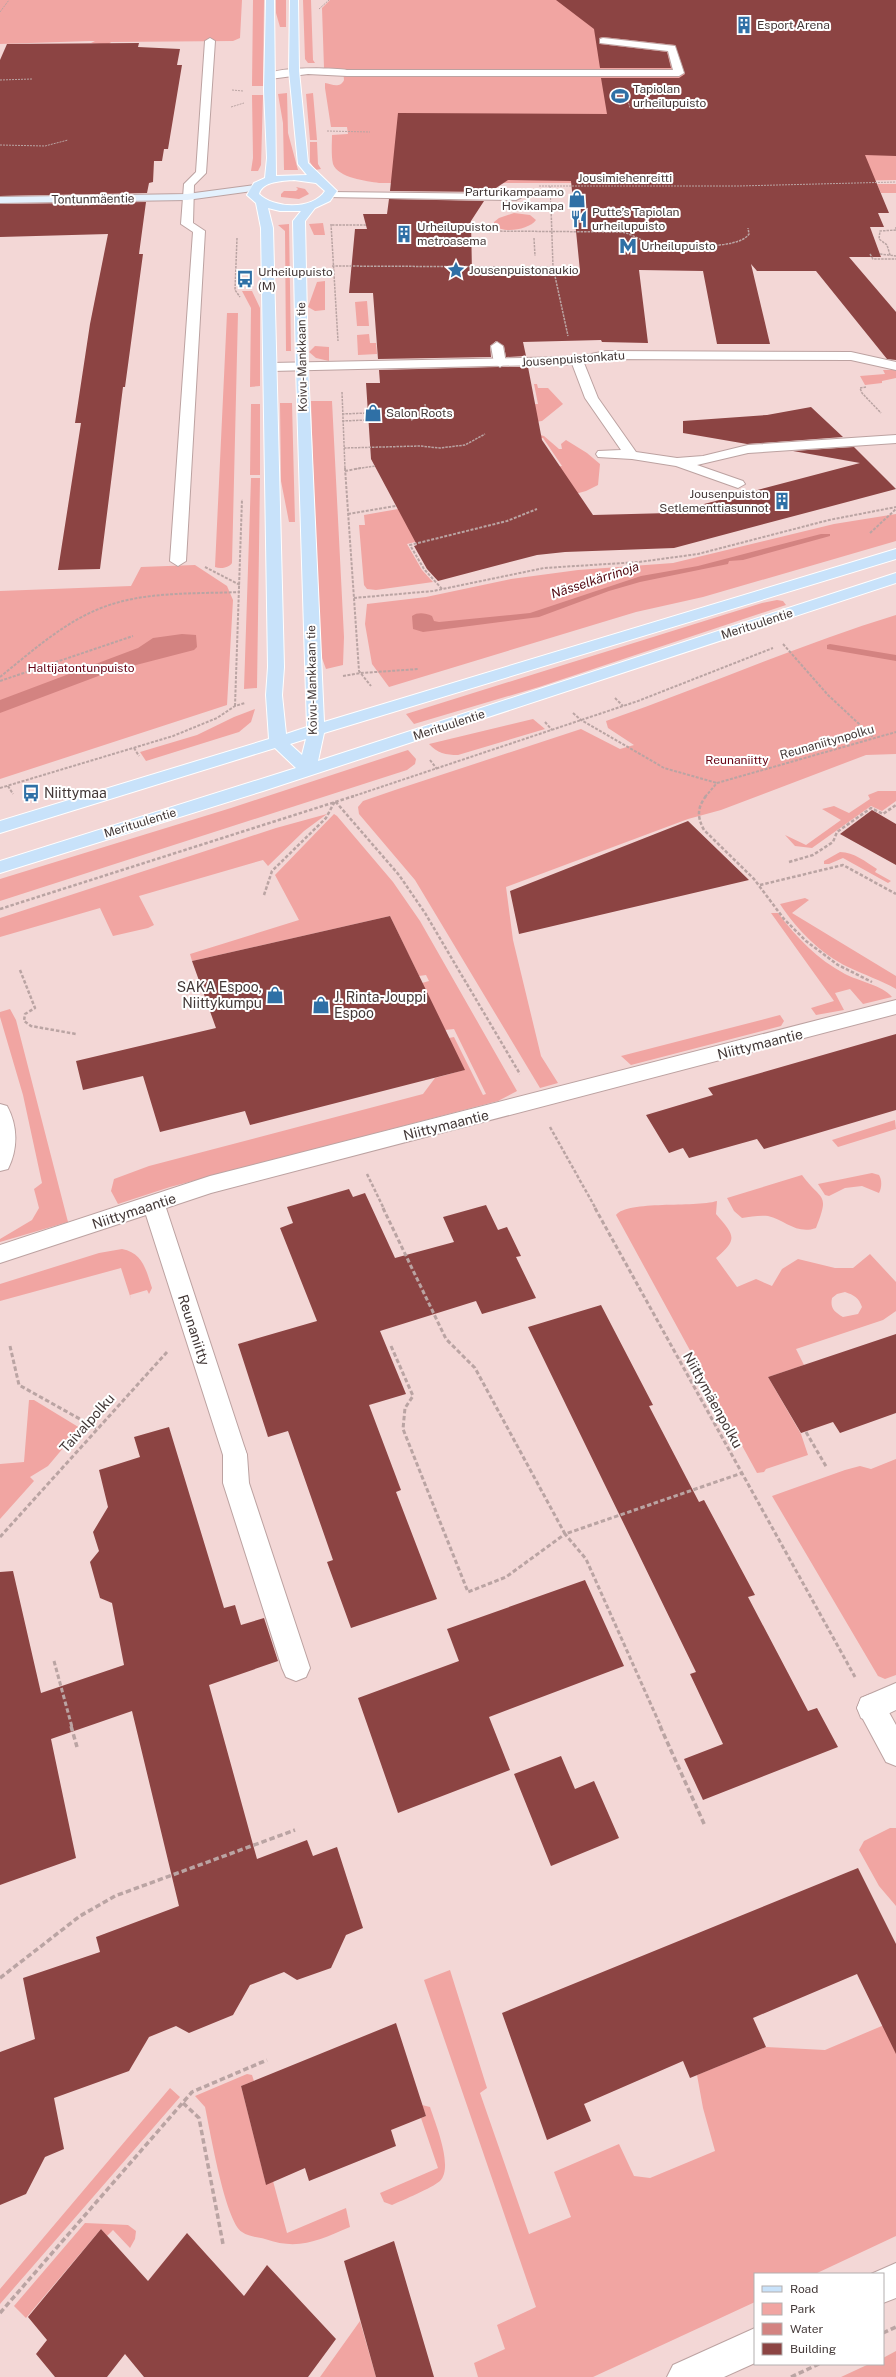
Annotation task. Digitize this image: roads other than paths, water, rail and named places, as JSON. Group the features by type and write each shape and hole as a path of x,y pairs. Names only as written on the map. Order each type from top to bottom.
{"main road":[{"path":"270,0 269,90 272,158 270,180"},
{"path":"260,202 284,208 311,205 323,201 330,195 329,187 317,180 303,164 295,74 294,0"},
{"path":"308,770 278,742 274,695 276,667 267,228 260,202 253,195 255,188 270,180 294,177 317,180"},
{"name":"Koivu-Mankkaan tie","path":"308,770 316,730 302,367 300,222 311,205"},
{"name":"Merituulentie","path":"0,827 743,599 896,554"},
{"name":"Merituulentie","path":"0,867 308,770 896,578"}],"street":[{"path":"178,562 199,231 187,224 187,197 189,184 201,172 210,40"},
{"path":"270,76 295,74 334,77 347,73 679,73 672,48 648,47 633,43 603,42"},
{"name":"Tontunmäentie","path":"0,200 187,197 255,188"},
{"path":"330,195 516,197"},
{"name":"Tontunmäentie","path":"187,197 202,202 260,202"},
{"path":"497,346 500,363"},
{"name":"Jousenpuistonkatu","path":"271,367 577,361 606,355 851,356 896,366"},
{"path":"577,361 580,376 615,435 632,455"},
{"path":"677,462 703,460 748,449 896,439"},
{"path":"603,454 632,455 677,462 738,484"},
{"name":"Niittymaantie","path":"0,1254 210,1186 896,1007"},
{"path":"0,1112 6,1134 5,1154 0,1163"},
{"name":"Reunaniitty","path":"154,1205 235,1455 236,1484 296,1668"},
{"path":"896,1696 871,1708 896,1752"},
{"path":"884,2286 896,2280"},
{"path":"685,2377 754,2345"}],"water":[{"path":"821,534 830,534 830,536 743,560 729,561 728,564 640,582 609,591 539,617 423,632 413,629 412,616 417,614 422,613 432,616 434,621 439,622 530,613 641,576 698,566"},
{"path":"182,634 196,635 197,647 194,650 109,672 0,713 0,700 138,648 153,638"}],"waterway":[{"path":"830,647 896,658"}],"place":[{"name":"Esport Arena","path":"744,25"},
{"name":"Tapiolan urheilupuisto","path":"620,96"},
{"name":"Parturikampaamo Hovikampa","path":"577,199"},
{"name":"Putte’s Tapiolan urheilupuisto","path":"579,219"},
{"name":"Urheilupuiston metroasema","path":"404,234"},
{"name":"Urheilupuisto","path":"628,246"},
{"name":"Jousenpuistonaukio","path":"456,270"},
{"name":"Urheilupuisto (M)","path":"245,279"},
{"name":"Salon Roots","path":"373,413"},
{"name":"Jousenpuiston Setlementtiasunnot","path":"782,501"},
{"name":"Niittymaa","path":"31,793"},
{"name":"SAKA Espoo, Niittykumpu","path":"275,995"},
{"name":"J. Rinta-Jouppi Espoo","path":"321,1005"}],"water label":[{"name":"Nässelkärrinoja","path":"595,580"}],"park label":[{"name":"Haltijatontunpuisto","path":"81,668"}]}
